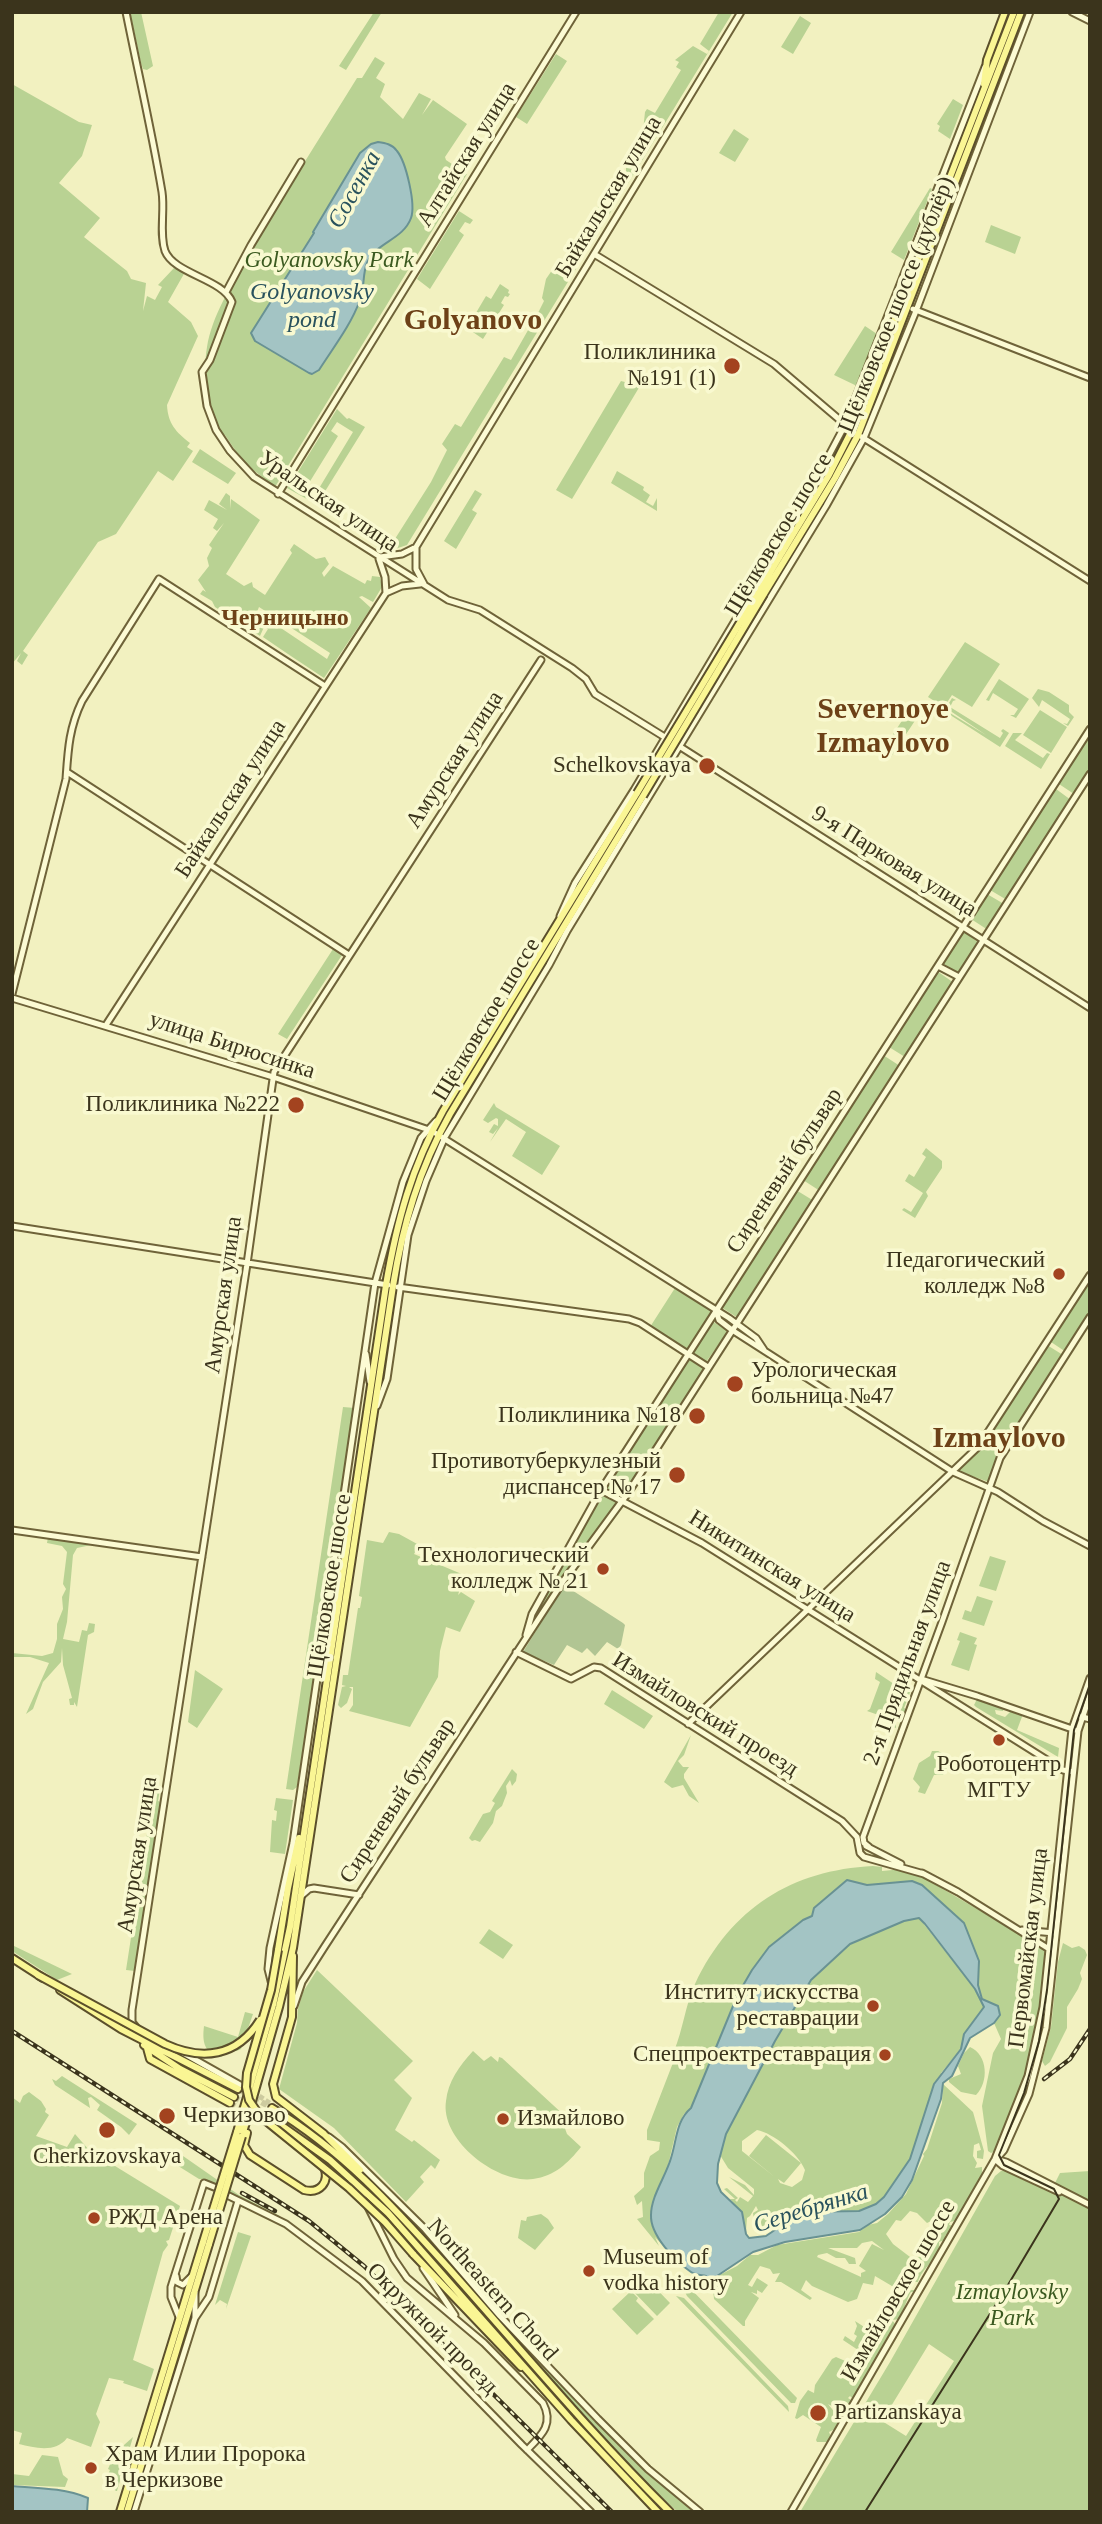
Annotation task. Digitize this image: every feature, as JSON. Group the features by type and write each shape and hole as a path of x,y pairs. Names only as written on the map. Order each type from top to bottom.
{"main road":[{"name":"Щёлковское шоссе (дублёр)","path":"985,97 987,60 1005,12"},
{"name":"Щёлковское шоссе","path":"985,97 1014,12"},
{"name":"Щёлковское шоссе","path":"241,2136 290,1927 370,1391 409,1209 439,1119 858,434 909,308 941,212 985,97 1021,12"},
{"name":"Щёлковское шоссе","path":"858,434 865,398 909,308"},
{"name":"Щёлковское шоссе","path":"241,2136 279,2007 293,1948 393,1286 402,1207 416,1166 578,904 640,794"},
{"path":"309,1799 288,1888 270,2005 246,2080 247,2094 252,2106 266,2122 356,2194 552,2398"},
{"path":"293,1948 292,2017 273,2084 274,2091 284,2104 324,2134 399,2210 412,2227"},
{"path":"12,1958 146,2044 180,2069 232,2100"},
{"path":"38,1975 165,2044 193,2054 216,2053 237,2045 256,2026 270,2005"},
{"path":"146,2044 239,2087"},
{"name":"Northeastern Chord","path":"273,2107 357,2172 412,2227 591,2430 670,2511"},
{"name":"Northeastern Chord","path":"268,2116 335,2164 388,2213 617,2470 658,2512"},
{"path":"241,2136 250,2155 307,2191 318,2190 325,2182 325,2169 320,2162 264,2123"},
{"path":"127,2512 196,2287 206,2243 241,2136"},
{"path":"120,2512 192,2274 206,2243"}],"street":[{"path":"126,12 162,191 163,242 166,253 174,261 226,292 251,244 301,162"},
{"name":"Алтайская улица","path":"278,494 576,12"},
{"name":"Байкальская улица","path":"418,543 741,12"},
{"name":"Щёлковское шоссе (дублёр)","path":"270,2005 274,1989 268,1969 270,1948 293,1843 375,1283 395,1203 415,1151 436,1133 479,1080 809,534 901,348 909,308 940,247 1030,12"},
{"path":"1072,12 1090,21"},
{"name":"Щёлковское шоссе (дублёр)","path":"555,926 575,883 791,527 845,425 987,60"},
{"path":"985,97 1008,69"},
{"path":"918,240 941,212"},
{"path":"940,247 941,212"},
{"path":"594,254 774,365 858,434 1090,581"},
{"name":"Уральская улица","path":"226,292 232,307 202,372 207,406 219,436 248,472 278,494 448,600 480,610 572,668 586,679 595,694 664,737"},
{"path":"894,302 1090,378"},
{"path":"865,398 878,342"},
{"path":"880,378 901,348"},
{"path":"791,527 822,494"},
{"path":"809,534 822,494"},
{"path":"418,543 415,550 414,579 386,593 386,562 411,551 418,543"},
{"path":"398,555 410,558 426,586 390,583 377,556 398,555"},
{"path":"12,996 67,772 67,749 75,715 159,579 325,686"},
{"name":"Байкальская улица","path":"106,1025 386,593"},
{"name":"Амурская улица","path":"239,2087 132,2022 273,1077 285,1054 541,660"},
{"path":"678,715 678,724 682,728 694,724"},
{"name":"Сиреневый бульвар","path":"292,2017 302,1982 524,1639 601,1490 1090,729"},
{"path":"664,737 680,747"},
{"name":"9-я Парковая улица","path":"680,747 1090,1007"},
{"path":"67,772 349,955"},
{"name":"Сиреневый бульвар","path":"533,1620 622,1501 1090,774"},
{"path":"578,904 605,868"},
{"path":"938,966 959,977"},
{"name":"улица Бирюсинка","path":"12,996 273,1077 436,1133 736,1324 756,1338 764,1350"},
{"path":"479,1080 491,1048"},
{"name":"Щёлковское шоссе (дублёр)","path":"393,1286 424,1188 436,1133"},
{"path":"409,1209 424,1188"},
{"path":"12,1226 247,1264 629,1319 708,1367"},
{"path":"688,1724 979,1446 1090,1275"},
{"path":"716,1311 720,1322 953,1472 989,1488 1090,1546"},
{"name":"2-я Прядильная улица","path":"869,1847 864,1843 863,1837 1001,1455 1090,1317"},
{"path":"366,1351 370,1391"},
{"name":"Никитинская улица","path":"601,1490 670,1524 1070,1771"},
{"path":"12,1530 202,1557"},
{"path":"324,1638 339,1597"},
{"name":"Измайловский проезд","path":"516,1652 571,1679 594,1667 601,1668 842,1821 857,1838 864,1857 924,1874"},
{"name":"Первомайская улица","path":"995,2160 1004,2150 1029,2094 1046,2028 1054,1933 1054,1889 1075,1730 1090,1678"},
{"path":"921,1680 1075,1730"},
{"name":"Первомайская улица","path":"1079,1716 1090,1695"},
{"path":"1079,1716 1090,1720"},
{"name":"Первомайская улица","path":"995,2160 1023,2092 1043,2007 1049,1949 1062,1892 1070,1771"},
{"path":"860,1849 863,1845 869,1847"},
{"name":"Измайловский проезд","path":"869,1847 924,1874 1049,1949"},
{"path":"301,1896 314,1888 359,1895"},
{"path":"1054,1889 1062,1892"},
{"name":"Измайловский проезд","path":"1016,1928 1054,1933"},
{"path":"324,2134 342,2147 425,2229 500,2316 633,2454 700,2512"},
{"path":"1004,2150 1003,2157 1006,2162"},
{"path":"995,2160 1006,2162 1090,2204"},
{"path":"995,2160 1053,2190 1066,2193"},
{"name":"Измайловское шоссе","path":"791,2512 995,2160"},
{"path":"335,2164 363,2197 394,2259 408,2278 510,2367 545,2408 548,2422 545,2431 527,2450"},
{"path":"179,2317 170,2295 204,2183 214,2187 206,2190 197,2208"},
{"name":"Окружной проезд","path":"229,2196 286,2224 362,2281 591,2512"},
{"path":"195,2318 212,2289 238,2201"},
{"path":"413,2254 446,2304 464,2325"},
{"path":"176,2275 177,2282 184,2285 192,2274"},
{"path":"196,2287 201,2294 212,2289"},
{"path":"134,2512 195,2318 196,2287"}],"green space":[{"path":"130,12 141,12 153,66 147,70 143,69 141,63"},
{"path":"374,12 382,12 346,70 339,66"},
{"path":"719,12 733,12 407,545 395,549 393,542 431,482 447,450 442,444 455,424 461,427 504,357 511,360 531,325 534,326 544,301 542,298 546,279 557,263 563,266 599,205 602,205 608,195 612,197 642,140 645,112 647,109 655,113 681,70 676,67 679,62 675,60 693,46 707,54 709,51 700,44"},
{"path":"800,16 811,23 793,54 781,47"},
{"path":"556,54 567,61 527,124 516,117"},
{"name":"Golyanovsky Park","path":"375,57 385,63 376,78 385,84 380,97 403,119 419,93 431,99 422,115 433,100 467,124 445,157 467,174 275,487 243,462 217,424 206,380 209,335 228,291 273,214 357,78 362,78"},
{"path":"12,84 79,122 92,125 82,156 59,183 100,218 84,237 127,271 131,279 146,283 143,311 147,296 155,300 162,287 158,285 174,268 185,272 168,302 191,322 198,336 167,405 171,422 190,443 187,447 193,451 173,481 158,471 116,534 98,542 23,651 28,655 22,665 17,661 21,653 12,664"},
{"path":"953,99 963,105 950,139 938,131 940,126 937,124"},
{"path":"734,129 749,139 735,162 719,153"},
{"path":"930,188 932,189 904,260 891,252"},
{"path":"459,211 473,220 470,224 465,222 459,231 464,235 430,289 417,279"},
{"path":"991,225 1021,237 1015,254 985,242"},
{"path":"500,284 509,290 510,294 505,296 501,303 504,305 483,339 467,328 486,296 491,299"},
{"path":"865,326 877,334 857,386 834,375"},
{"path":"621,381 640,386 572,499 556,490"},
{"path":"337,409 347,419 365,427 324,493 321,491 314,503 287,488 294,477 304,485 318,490 353,432 337,422 331,431 338,436 309,483 296,475"},
{"path":"200,449 236,473 228,484 192,462"},
{"path":"617,471 644,487 643,490 650,495 646,502 653,506 657,498 657,511 611,483"},
{"path":"475,490 482,494 472,510 477,513 456,549 444,541"},
{"path":"226,493 230,496 230,509 231,499 260,520 226,574 244,586 252,582 253,587 265,595 292,553 290,550 294,544 316,559 325,557 329,564 322,573 324,577 333,566 365,584 367,580 371,581 372,576 380,577 382,587 373,602 359,597 371,608 324,678 263,637 268,629 264,627 260,636 200,594 203,590 206,592 198,580 209,566 207,558 212,548 209,545 224,523 217,531 213,528 218,519 204,510 209,500 227,510 219,504","holes":["259,607 330,653 327,659 257,612"]},
{"path":"965,642 1000,664 972,707 952,695 944,707 928,697"},
{"path":"999,679 1029,699 1016,718 1010,715 1014,715 1018,709 993,693 989,701 986,700"},
{"path":"1038,689 1049,692 1069,705 1069,712 1074,717 1068,726 1063,723 1067,724 1070,719 1042,700 1039,707 1032,698"},
{"path":"952,698 956,700 950,707 1000,738 1003,729 1009,733 1000,747 944,711 986,735 946,708"},
{"path":"913,704 922,710 891,757 882,751"},
{"path":"1040,710 1067,727 1051,753 1023,735"},
{"path":"1013,733 1022,733 1015,740 1043,758 1047,753 1050,754 1041,769 1005,746"},
{"path":"1090,734 1090,771 1074,794 1059,782"},
{"path":"1056,789 1071,800 1007,900 990,890"},
{"path":"987,894 1004,904 988,930 971,919"},
{"path":"962,933 979,943 962,971 956,972 942,963"},
{"path":"333,949 342,955 287,1039 278,1034"},
{"path":"937,971 954,983 905,1057 889,1047"},
{"path":"883,1055 900,1066 820,1191 803,1180"},
{"path":"494,1103 496,1107 560,1146 542,1175 512,1156 526,1132 506,1119 490,1142 498,1128 493,1134 489,1132 494,1124 498,1126 498,1119 488,1123 483,1120"},
{"path":"926,1148 942,1161 942,1168 926,1192 928,1196 915,1218 902,1210 904,1208 911,1212 923,1193 905,1181 909,1174 914,1177 926,1157 922,1154"},
{"path":"796,1190 814,1201 738,1318 721,1307"},
{"path":"1090,1281 1090,1315 1066,1352 1051,1342"},
{"path":"675,1288 713,1312 687,1349 650,1327"},
{"path":"712,1321 727,1333 706,1362 692,1353"},
{"path":"1047,1345 1063,1355 989,1482 960,1472 959,1467 982,1446"},
{"path":"689,1358 704,1370 623,1497 606,1491 605,1488"},
{"path":"343,1407 355,1408 297,1787 293,1790 286,1789"},
{"path":"604,1494 618,1503 533,1621 600,1496"},
{"path":"389,1532 399,1534 419,1545 414,1554 464,1575 458,1595 461,1592 475,1601 460,1632 446,1627 440,1651 438,1677 410,1727 349,1711 353,1705 353,1687 349,1687 352,1689 347,1703 341,1708 338,1705 342,1687 346,1686 342,1685 343,1675 348,1675 362,1597 359,1596 367,1540 383,1543"},
{"path":"48,1537 91,1545 77,1548 73,1555 63,1639 79,1642 82,1630 87,1631 89,1623 95,1624 94,1632 88,1635 77,1707 74,1702 74,1705 70,1705 69,1699 72,1698 63,1665 62,1648 61,1662 43,1682 33,1709 26,1714 49,1663 30,1657 12,1657 12,1653 42,1656 53,1653 57,1624 63,1609 62,1597 66,1589 63,1584 67,1552 62,1546 47,1543"},
{"path":"990,1556 1006,1561 996,1591 979,1586"},
{"path":"564,1585 625,1625 618,1649 607,1642 595,1656 587,1648 582,1653 567,1645 554,1665 523,1652"},
{"path":"977,1596 993,1601 984,1626 962,1619 965,1610 971,1612"},
{"path":"960,1632 977,1638 969,1671 951,1665 960,1641 957,1640"},
{"path":"195,1670 223,1689 197,1728 188,1722"},
{"path":"876,1672 900,1688 890,1719 867,1711 880,1682 875,1679"},
{"path":"906,1689 911,1690 904,1708 908,1710 900,1729 900,1722 896,1721 896,1728 888,1726 890,1719 895,1720"},
{"path":"612,1690 653,1716 644,1729 604,1704"},
{"path":"977,1699 1004,1708 1003,1711 995,1710 996,1714 1005,1717 1012,1710 1023,1714 1017,1730 1059,1748 1058,1757 976,1707 974,1705"},
{"path":"691,1735 684,1755 678,1761 683,1767 689,1767 684,1778 699,1803 689,1796 683,1785 672,1788 664,1782"},
{"path":"932,1751 952,1758 951,1769 947,1769 943,1775 934,1775 925,1794 918,1792 920,1787 913,1779 919,1763 930,1756"},
{"path":"512,1769 517,1774 516,1781 512,1786 510,1780 506,1786 507,1793 502,1806 496,1811 493,1823 480,1842 472,1841 469,1838 483,1814 490,1812 495,1803 492,1801"},
{"path":"154,1788 160,1789 158,1801 161,1802 135,1971 126,1970"},
{"path":"276,1798 293,1800 285,1854 270,1852 272,1820 276,1821"},
{"path":"882,1867 882,1871 903,1869 914,1872 1047,1950 1041,2007 1028,2071 995,2151 988,2151 982,2106 993,2053 1001,2039 994,2023 1000,2015 998,2006 982,1999 979,1992 964,1923 912,1881 867,1885 847,1880 814,1908 812,1916 769,1947 738,1994 691,2108 677,2127 667,2170 653,2201 650,2217 654,2231 666,2249 655,2237 659,2246 637,2219 643,2217 642,2201 637,2205 634,2196 644,2187 644,2173 650,2156 659,2150 660,2142 647,2140 647,2130 676,2055 674,2051 692,1992 710,1957 746,1914 767,1898 816,1875"},
{"path":"919,1918 975,1989 984,2007 964,2034 961,2049 941,2073 947,2079 944,2083 938,2078 910,2159 884,2197 876,2204 859,2211 789,2210 788,2213 793,2217 785,2220 785,2224 780,2226 777,2222 764,2229 754,2220 753,2213 758,2210 756,2206 747,2218 746,2231 742,2213 730,2199 735,2199 724,2189 727,2188 738,2198 735,2200 737,2202 740,2197 748,2202 753,2196 729,2177 745,2185 754,2195 754,2189 728,2168 720,2155 726,2134 811,1980 850,1944 904,1921","holes":["757,2130 777,2139 791,2151 802,2164 805,2170 802,2180 792,2187 780,2183 778,2179 784,2183 801,2163 766,2135 749,2156 776,2178 742,2151 742,2141"]},
{"path":"489,1929 513,1945 503,1959 479,1943"},
{"path":"1063,1943 1072,1948 1079,1946 1087,1955 1080,1973 1082,1979 1067,2007 1067,2028 1050,2062 1045,2066 1042,2061 1051,2027 1058,1962"},
{"path":"12,1945 72,1974 57,1980 12,1951"},
{"path":"317,1970 413,2061 394,2080 412,2098 395,2130 412,2142 414,2140 440,2160 435,2169 431,2165 420,2177 424,2182 406,2202 334,2128 279,2089 303,1992"},
{"path":"245,2012 253,2014 241,2049 221,2057 211,2053 204,2042 204,2026 238,2037"},
{"path":"970,2047 980,2056 985,2069 983,2083 976,2095 961,2092 949,2082 949,2079 961,2074 958,2066"},
{"name":"Измайлово","path":"473,2051 484,2061 491,2056 498,2062 499,2057 502,2058 566,2117 567,2120 563,2123 567,2134 581,2147 560,2168 541,2177 519,2179 488,2167 461,2144 447,2116 446,2101 455,2074"},
{"path":"62,2076 137,2124 129,2135 97,2110 100,2105 91,2097 88,2098 90,2108 55,2085 52,2079 56,2081"},
{"path":"943,2084 973,2112 984,2151 983,2159 977,2158 977,2151 981,2150 979,2143 974,2145 973,2156 977,2163 975,2168 982,2167 982,2179 961,2210 958,2220 950,2222 949,2225 954,2226 945,2236 945,2240 939,2242 937,2253 918,2282 912,2282 908,2290 915,2292 911,2292 901,2319 892,2320 896,2325 856,2396 848,2398 851,2400 850,2406 842,2412 844,2406 839,2410 828,2404 840,2419 837,2428 829,2432 831,2437 827,2442 817,2442 821,2427 803,2415 795,2418 800,2401 808,2390 814,2393 815,2385 832,2359 836,2357 850,2363 858,2350 843,2340 845,2336 854,2342 857,2336 854,2334 857,2326 855,2321 872,2332 897,2289 875,2276 873,2285 863,2283 857,2299 848,2302 812,2286 806,2280 801,2290 812,2298 810,2300 781,2282 775,2282 780,2273 773,2274 770,2269 760,2266 748,2285 752,2287 757,2278 768,2285 762,2293 757,2290 757,2294 751,2292 759,2298 743,2326 714,2299 713,2289 708,2281 737,2266 750,2255 758,2255 777,2245 859,2232 868,2225 877,2223 906,2194 927,2149 942,2103","holes":["910,2211 917,2213 927,2223 935,2219 936,2214 945,2213 929,2246 914,2260 893,2244 886,2234 896,2220 901,2221","872,2241 884,2250 872,2244 859,2266 866,2271 861,2273 861,2277 817,2257 827,2253 836,2258 845,2258 849,2264 856,2264 855,2258 828,2248 857,2248 862,2243"]},
{"name":"РЖД Арена","path":"29,2092 41,2101 49,2115 36,2136 67,2147 75,2134 89,2150 180,2206 169,2240 166,2241 168,2245 163,2252 133,2360 154,2369 147,2391 109,2378 96,2414 100,2422 91,2447 67,2438 51,2448 25,2446 19,2444 22,2433 12,2430 12,2097 20,2103 23,2096"},
{"path":"173,2149 239,2195 280,2216 279,2218 205,2179 199,2179 167,2159"},
{"name":"Izmaylovsky Park","path":"1007,2170 1051,2191 1060,2173 1090,2171 1090,2512 800,2512 890,2362 995,2176","holes":["929,2344 954,2361 906,2436 882,2421"]},
{"path":"541,2214 554,2228 535,2250 518,2238 521,2220 526,2221 527,2217"},
{"path":"238,2232 251,2236 226,2309 227,2304 220,2300 215,2305"},
{"path":"645,2277 670,2303 657,2316 632,2290"},
{"path":"684,2282 797,2398 795,2403 791,2403 687,2296 681,2284"},
{"path":"631,2291 638,2298 636,2301 654,2319 637,2335 612,2309"},
{"path":"676,2296 684,2298 788,2406 789,2412"},
{"path":"514,2336 633,2459 694,2512 678,2512 634,2472"},
{"path":"133,2437 116,2491 105,2480 110,2470 108,2469 115,2453"},
{"path":"42,2455 58,2457 63,2475 68,2479 65,2487 12,2485 12,2474 29,2476"}],"water":[{"name":"Golyanovsky pond","path":"378,142 393,147 400,156 411,194 411,218 402,231 371,256 365,268 362,295 352,318 319,370 312,374 255,341 251,333 360,153"},
{"path":"847,1880 867,1885 912,1881 922,1885 964,1923 979,1961 978,1985 982,1999 998,2006 1000,2015 994,2023 970,2038 952,2076 943,2083 941,2099 912,2180 902,2197 885,2214 860,2230 785,2242 753,2252 714,2278 706,2280 706,2276 694,2274 685,2267 659,2239 652,2223 653,2201 669,2165 680,2125 691,2108 738,1994 769,1947 812,1916 814,1908","holes":["919,1918 975,1989 984,2007 964,2034 961,2049 934,2084 910,2159 884,2197 876,2204 859,2211 801,2212 766,2236 749,2238 742,2212 721,2192 717,2183 718,2164 726,2134 775,2041 811,1980 850,1944 904,1921"]},
{"path":"12,2486 70,2492 88,2498 87,2512 12,2512"}],"tunnel":[{"path":"238,2089 272,2108"},
{"path":"253,2092 274,2106"},
{"path":"234,2097 268,2116"},
{"path":"230,2103 264,2123"}],"tram line":[{"path":"865,2512 1059,2199 1054,2189 1004,2165 999,2155 1024,2093 1039,2041 1047,1990 1074,1730 1090,1684"}],"railway":[{"path":"1044,2079 1070,2059 1090,2029"},
{"path":"12,2031 309,2221 364,2266 612,2512"},
{"path":"242,2193 275,2211"}],"place":[{"name":"Поликлиника №191 (1)","path":"732,366"},
{"name":"Schelkovskaya","path":"707,766"},
{"name":"Поликлиника №222","path":"296,1105"},
{"name":"Педагогический колледж №8","path":"1059,1274"},
{"name":"Урологическая больница №47","path":"735,1384"},
{"name":"Поликлиника №18","path":"697,1416"},
{"name":"Противотуберкулезный диспансер № 17","path":"677,1475"},
{"name":"Технологический колледж № 21","path":"603,1569"},
{"name":"Роботоцентр МГТУ","path":"999,1740"},
{"name":"Институт искусства реставрации","path":"873,2006"},
{"name":"Спецпроектреставрация","path":"885,2055"},
{"name":"Черкизово","path":"167,2116"},
{"name":"Измайлово","path":"503,2119"},
{"name":"Cherkizovskaya","path":"107,2130"},
{"name":"РЖД Арена","path":"94,2218"},
{"name":"Museum of vodka history","path":"589,2271"},
{"name":"Partizanskaya","path":"818,2413"},
{"name":"Храм Илии Пророка в Черкизове","path":"91,2468"}],"district":[{"name":"Golyanovo","path":"473,321"},
{"name":"Черницыно","path":"285,619"},
{"name":"Severnoye Izmaylovo","path":"883,727"},
{"name":"Izmaylovo","path":"999,1439"}],"water label":[{"name":"Сосенка","path":"355,190"},
{"name":"Серебрянка","path":"811,2209"}]}
